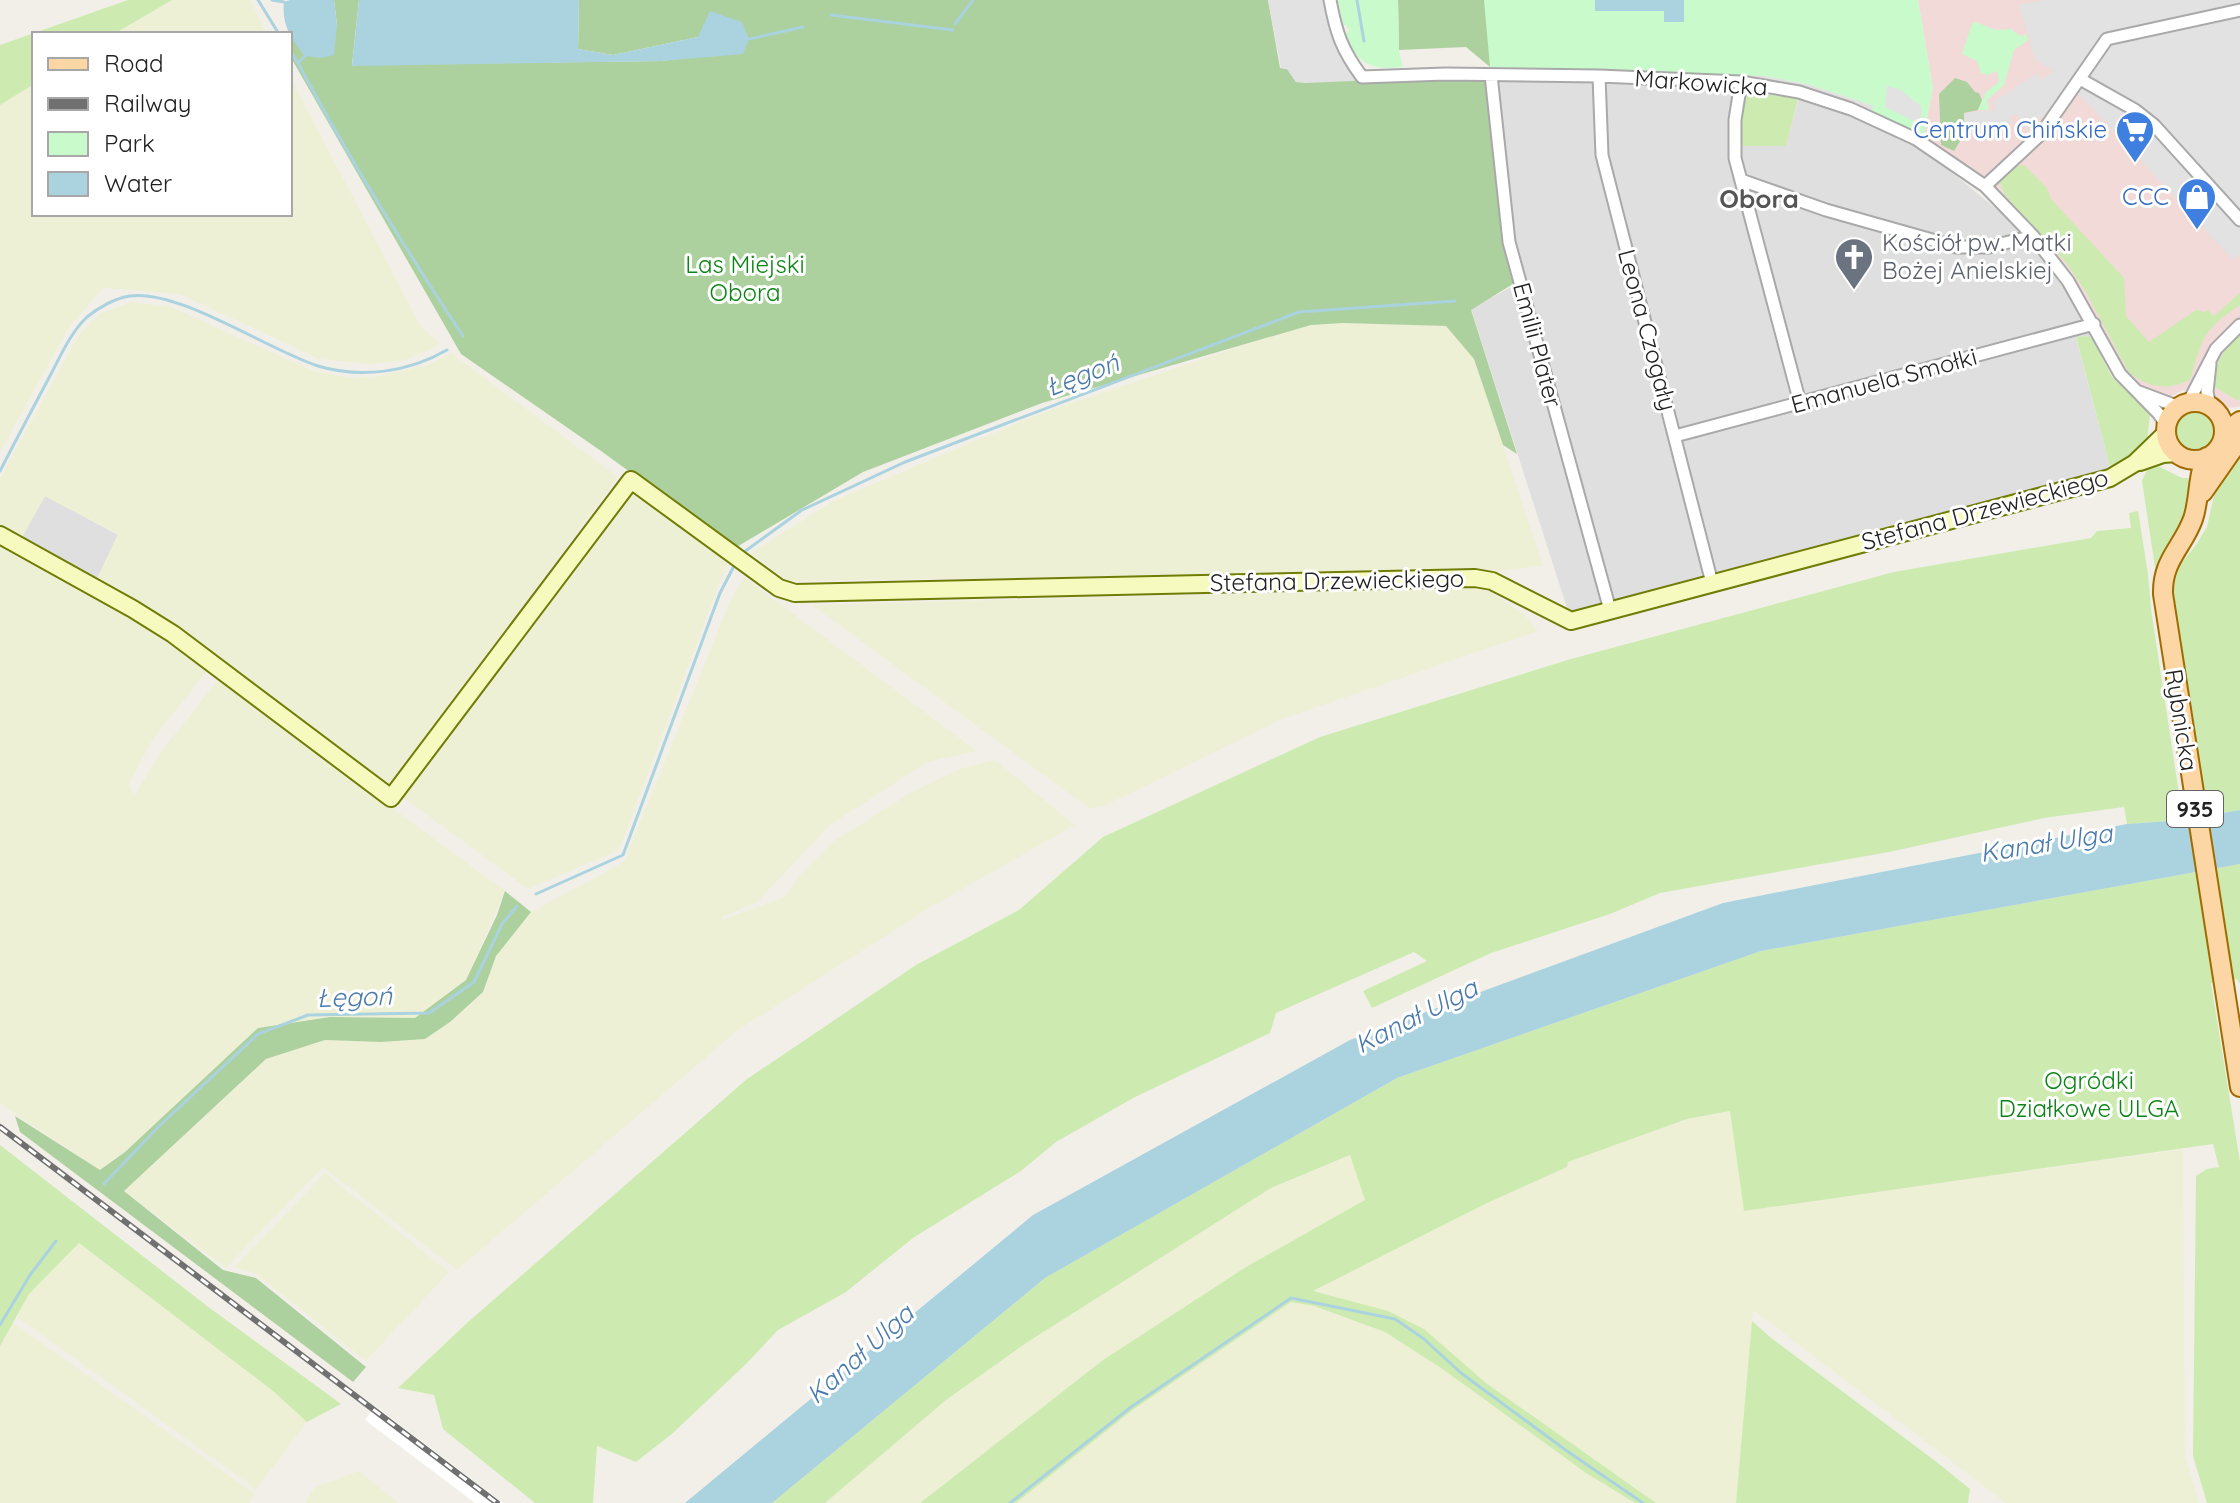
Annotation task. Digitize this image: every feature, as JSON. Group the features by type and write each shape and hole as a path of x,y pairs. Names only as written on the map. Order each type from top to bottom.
{"main road":[{"path":"2197,501 2191,473 2169,445 2166,429 2171,415 2183,405 2199,402 2214,409 2240,411"},
{"path":"2214,409 2232,436"},
{"name":"Rybnicka","path":"2240,421 2232,436 2207,457 2190,526 2164,574 2163,594 2240,1087"},
{"name":"935","path":"2197,501 2232,436"},
{"path":"2179,455 2192,460 2207,457"}],"street":[{"name":"Markowicka","path":"1330,0 1337,36 1362,77 1599,76 1741,82 1799,92 1851,109 1916,139 1985,186 2033,236 2068,281 2116,368 2139,392 2166,429"},
{"path":"1985,186 2041,134 2110,37 2240,10"},
{"name":"Emilii Plater","path":"1491,75 1509,242 1610,610"},
{"name":"Leona Czogały","path":"1599,76 1602,155 1712,583"},
{"path":"2080,79 2135,110 2154,125 2240,220"},
{"path":"1741,82 1735,120 1735,158 1800,403"},
{"path":"1741,180 1826,210 1957,247 1989,247 2033,236"},
{"name":"Emanuela Smołki","path":"1675,436 2094,324"},
{"path":"2183,405 2223,339 2240,325"},
{"path":"2210,360 2207,392 2214,409"},
{"name":"Markowicka","path":"2139,392 2183,405"},
{"name":"Stefana Drzewieckiego","path":"2135,463 2166,429"},
{"name":"Stefana Drzewieckiego","path":"0,535 173,634 391,798 631,480 779,588 795,593 1475,578 1492,581 1571,621 2110,478 2135,463 2163,454 2179,455"}],"shaded area":[{"path":"1268,0 1326,0 1336,45 1342,58 1358,76 1353,81 1296,82 1287,69 1281,68"},
{"path":"1918,0 2240,0 2240,407 2221,408 2211,395 2183,390 2165,400 2139,385 2115,357 2078,286 2025,219 1976,173 1923,138 1933,88"},
{"path":"2045,0 2240,0 2240,254 2233,260 2083,98 2065,86 2050,110 2028,128 2017,115 2009,116 2012,122 1984,141 1979,135 1965,133 1964,113 1994,110 1996,108 1992,102 2037,74 2041,80 2054,71 2035,59 2019,5"},
{"path":"1588,69 1764,76 1807,84 1874,106 1871,111 1808,90 1588,73"},
{"path":"1488,78 1733,87 1786,145 1799,97 1851,113 1928,153 2000,212 2051,268 2083,315 2092,338 2076,338 2111,471 1569,614 1471,309 1518,283"},
{"path":"1887,86 1899,89 1921,106 1922,125 1885,107"},
{"path":"45,496 118,535 97,579 22,537"}],"green space":[{"path":"128,0 172,0 117,32 37,32"},
{"path":"172,0 250,0 266,32 117,32"},
{"name":"Las Miejski Obora","path":"334,0 359,0 352,65 661,61 695,57 698,37 613,55 578,49 579,0 1268,0 1280,68 1287,69 1296,82 1488,77 1516,282 1471,310 1517,454 1503,445 1474,359 1446,326 1311,325 1042,403 863,472 735,548 461,354 292,59 292,39 337,25"},
{"path":"1338,0 1398,0 1399,50 1403,67 1374,66 1355,53 1345,35 1349,31 1343,25"},
{"path":"1398,0 1529,0 1507,26 1490,67 1466,47 1399,50"},
{"path":"1484,0 1918,0 1933,88 1923,138 1871,111 1873,106 1807,84 1764,76 1490,67"},
{"path":"1976,22 1995,30 2011,29 2020,36 2026,34 2028,40 2014,50 2004,85 1987,100 1989,110 1978,110 1986,92 1999,82 1997,71 1988,75 1981,73 1977,61 1962,54 1972,24"},
{"path":"32,34 32,85 0,105 0,45"},
{"path":"1955,78 1967,82 1982,100 1978,110 1964,113 1965,133 1954,151 1941,145 1939,94"},
{"path":"292,81 421,327 441,344 403,361 370,364 319,359 180,294 103,288 68,329 0,452 0,105 32,85 32,216 292,216"},
{"path":"1747,91 1798,99 1786,146 1738,146 1742,97"},
{"path":"2024,165 2124,278 2126,316 2149,342 2196,310 2208,310 2214,316 2240,293 2240,305 2218,321 2206,336 2190,380 2174,386 2158,386 2142,381 2128,371 2086,292 2064,260 2005,195 2000,183 2003,175 2012,168"},
{"path":"131,302 169,306 313,371 352,378 379,376 428,365 451,353 618,477 395,779 387,784 378,781 97,579 118,534 45,496 22,537 0,526 0,478 78,336 99,314"},
{"path":"1311,325 1446,326 1474,358 1543,566 1495,571 787,581 751,553 833,501 1034,416 1241,346"},
{"path":"2240,332 2240,399 2237,400 2211,385 2221,356"},
{"path":"2076,337 2092,338 2112,377 2150,414 2147,442 2111,471"},
{"path":"2195,410 2210,416 2216,431 2210,446 2195,452 2180,446 2174,431 2180,416"},
{"path":"2240,454 2240,810 2207,816 2172,600 2177,568 2207,527 2216,486"},
{"path":"2158,466 2188,478 2189,500 2156,574 2142,481 2147,470"},
{"path":"635,490 727,563 619,850 528,889 400,795"},
{"path":"2138,511 2183,820 2127,824 2124,807 2044,818 1889,852 1660,893 1610,914 1491,953 1372,1008 1363,991 1427,961 1414,952 1276,1013 1270,1033 1135,1097 1056,1142 1021,1171 913,1238 846,1292 778,1330 673,1433 636,1462 597,1446 593,1503 535,1503 443,1429 434,1395 398,1388 467,1323 747,1079 916,965 1019,910 1103,837 1320,737 1571,659 1894,572 2091,538 2097,531 2131,528 2129,513"},
{"path":"0,544 125,611 210,667 152,740 129,784 134,796 161,752 218,680 505,891 466,980 415,1018 330,1017 258,1028 125,1152 100,1170 0,1104"},
{"path":"744,577 977,751 927,762 830,825 757,902 721,920 785,897 799,876 834,841 912,792 960,769 995,760 1075,825 929,908 738,1030 457,1270 323,1167 226,1268 124,1191 266,1059 325,1040 381,1042 425,1039 483,992 496,956 531,912 624,862 731,599"},
{"path":"1484,587 1524,614 1538,631 1282,719 1104,806 1090,809 812,605"},
{"name":"Ogródki Działkowe ULGA","path":"2240,864 2240,984 2237,979 2211,983 2240,1162 2240,1503 2207,1503 2193,1456 2196,1176 2207,1169 2219,1167 2213,1144 1744,1211 1730,1111 1687,1119 1568,1162 1567,1167 1485,1204 1313,1291 1388,1311 1424,1329 1486,1383 1656,1503 1635,1503 1586,1473 1441,1368 1385,1332 1314,1306 1291,1302 1134,1409 1016,1503 920,1503 1103,1360 1246,1267 1365,1200 1350,1155 1271,1188 1026,1343 946,1400 825,1503 772,1503 1045,1278 1397,1078 1761,951"},
{"path":"505,891 531,912 496,956 483,992 450,1022 425,1039 381,1042 325,1040 266,1059 124,1191 223,1270 256,1278 366,1367 353,1382 20,1132 15,1116 100,1170 125,1152 258,1028 330,1017 415,1018 466,980"},
{"path":"1731,1111 1745,1211 2183,1149 2185,1456 2199,1503 2006,1503 1753,1310 1736,1503 1656,1503 1486,1383 1424,1329 1388,1311 1312,1292 1485,1204 1567,1167 1568,1162 1688,1119"},
{"path":"0,1145 207,1306 341,1404 307,1422 273,1391 79,1243 29,1294 0,1346"},
{"path":"1351,1155 1366,1200 1246,1267 1103,1360 920,1503 825,1503 946,1400 1026,1343 1271,1188"},
{"path":"325,1173 449,1272 366,1361 255,1273 234,1267"},
{"path":"79,1243 273,1391 307,1422 256,1489 17,1317 29,1294"},
{"path":"1291,1302 1313,1306 1385,1332 1441,1368 1586,1473 1635,1503 1016,1503 1134,1409"},
{"path":"1752,1321 1970,1489 1968,1503 1736,1503"},
{"path":"12,1322 255,1494 249,1503 0,1503 0,1346"},
{"path":"359,1471 399,1503 305,1503 315,1487"}],"water":[{"path":"334,0 337,25 334,55 321,58 305,56 286,25 284,2"},
{"path":"359,0 579,0 578,49 613,55 698,37 710,11 742,22 749,39 743,54 661,61 352,66"},
{"path":"1595,0 1684,0 1684,22 1664,22 1664,11 1595,11"},
{"name":"Kanał Ulga","path":"2240,810 2240,864 1761,951 1397,1078 1045,1278 772,1503 685,1503 1033,1215 1350,1040 1723,903 2127,824 2183,820"}],"pier":[{"path":"375,1406 503,1503 475,1503 365,1420"}],"waterway":[{"path":"258,0 278,32"},
{"path":"272,0 284,2"},
{"path":"955,24 973,0"},
{"path":"1357,0 1364,41"},
{"path":"831,15 953,30"},
{"path":"749,39 803,27"},
{"path":"292,54 298,63"},
{"path":"305,56 298,63 337,133 463,336"},
{"path":"0,471 76,330 96,310 124,297 150,296 173,302 224,322 298,358 334,370 368,372 401,368 447,350"},
{"name":"Łęgoń","path":"744,552 802,510 905,462 1299,312 1455,301"},
{"name":"Łęgoń","path":"536,894 623,855 720,593 734,566"},
{"name":"Łęgoń","path":"104,1184 158,1127 258,1034 308,1015 429,1013 474,982 502,924 517,906"},
{"name":"Łęgoń","path":"0,1325 30,1275 56,1241"},
{"path":"1010,1503 1131,1407 1291,1298 1395,1319 1424,1339 1461,1373 1643,1503"}],"railway":[{"path":"0,1127 497,1503"}],"place":[{"name":"Centrum Chińskie","path":"2135,164"},
{"name":"CCC","path":"2197,231"},
{"name":"Kościół pw. Matki Bożej Anielskiej","path":"1854,291"}],"district":[{"name":"Obora","path":"1759,199"}]}
